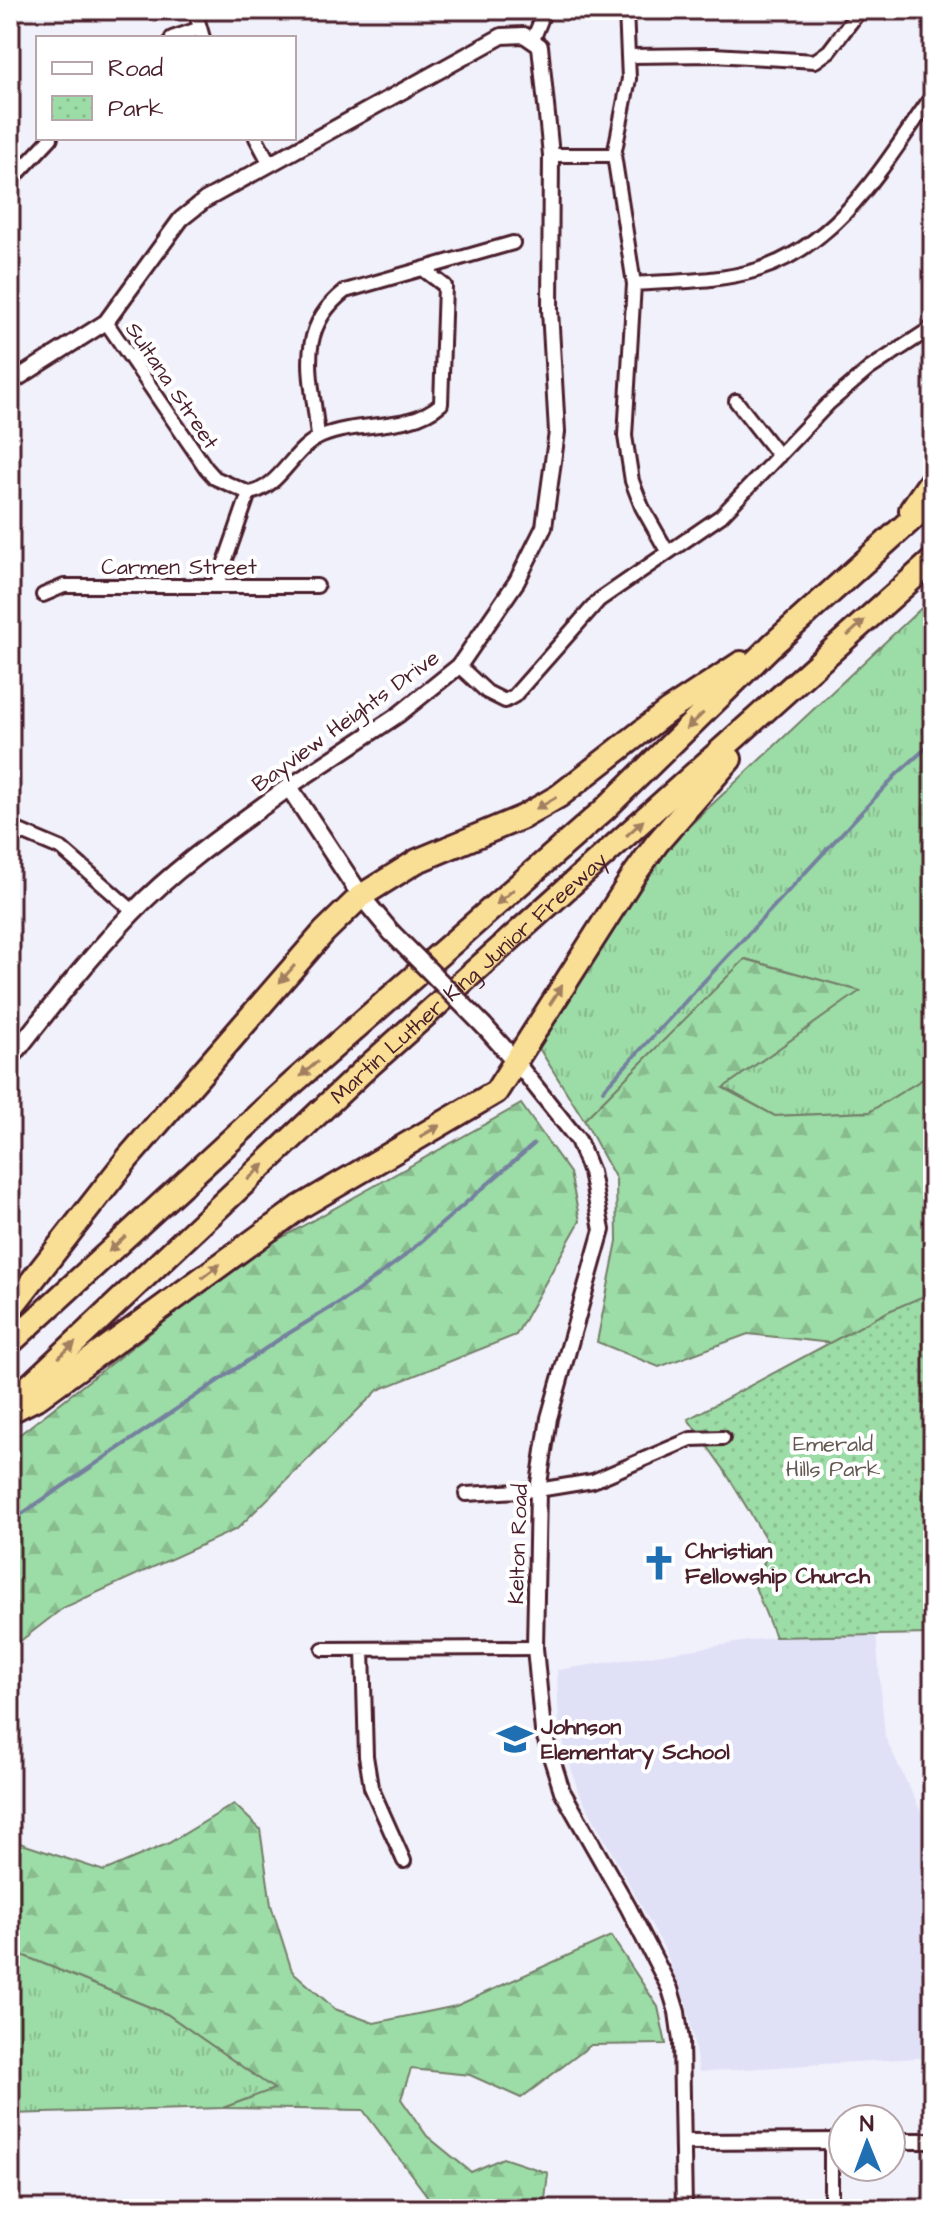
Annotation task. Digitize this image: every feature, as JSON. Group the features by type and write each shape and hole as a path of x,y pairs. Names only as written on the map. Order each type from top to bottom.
{"highway":[{"path":"895,535 933,478"},
{"name":"Martin Luther King Junior Freeway","path":"10,1343 294,1082 605,809 771,646 933,500"},
{"name":"Martin Luther King Junior Freeway","path":"10,1404 362,1072 933,560"},
{"path":"10,1309 128,1158 324,932 361,896 417,861 523,817 559,796 680,703 771,646"},
{"path":"10,1411 39,1397 300,1207 496,1092 534,1028 657,843 799,681"}],"main road":[{"name":"Kelton Road","path":"289,787 361,896 391,932 516,1062"},
{"name":"Bayview Heights Drive","path":"10,1059 48,1009 133,911 223,835 289,787"}],"street":[{"path":"195,10 200,33"},
{"path":"10,383 106,322 181,219 205,200 502,36 519,33 533,40 545,10"},
{"path":"626,10 631,56 627,102 614,155 634,284 625,436 627,458 642,507 667,551"},
{"path":"631,56 714,55 815,61 829,51 860,10"},
{"name":"Bayview Heights Drive","path":"289,787 398,715 459,666 517,581 550,509 557,432 550,310 551,155 543,54 533,40"},
{"path":"634,284 723,278 759,270 809,247 851,208 933,95"},
{"path":"10,182 49,140"},
{"path":"257,140 270,164"},
{"path":"551,155 614,155"},
{"path":"318,437 310,341 313,329 328,304 345,291 513,243"},
{"path":"217,585 249,493 263,491 318,437 342,429 425,418 441,404 445,286 424,270"},
{"name":"Sultana Street","path":"106,322 206,468 215,478 249,493"},
{"path":"459,666 496,699 505,701 514,696 589,609 667,551 721,516 828,404 869,369 933,327"},
{"path":"736,401 779,456"},
{"name":"Carmen Street","path":"43,595 64,586 317,586"},
{"path":"10,827 62,849 133,911"},
{"name":"Kelton Road","path":"516,1062 578,1140 591,1172 602,1230 549,1418 538,1490 535,1648 543,1731 562,1791 628,1907 674,2001 681,2041 684,2209"},
{"path":"466,1494 538,1490 593,1481 691,1439 723,1438"},
{"path":"323,1649 535,1648"},
{"path":"363,1649 366,1756 371,1787 404,1861"},
{"path":"683,2142 827,2141"},
{"path":"907,2141 933,2141"},
{"path":"831,2209 833,2183"}],"shaded area":[{"path":"876,1635 885,1737 933,1837 933,2057 699,2072 687,2005 663,1946 578,1791 559,1727 557,1670 775,1637"}],"green space":[{"path":"933,597 933,1073 869,1112 775,1116 723,1087 859,991 746,959 584,1120 537,1045 671,843"},
{"path":"745,959 860,991 723,1088 775,1116 869,1112 933,1073 933,1292 831,1343 748,1334 659,1367 597,1342 617,1241 616,1179 584,1120"},
{"path":"521,1104 570,1173 580,1221 516,1335 378,1390 237,1529 63,1608 10,1649 10,1442 249,1256"},
{"name":"Emerald Hills Park","path":"933,1292 933,1626 930,1634 775,1637 755,1587 770,1546 723,1468 688,1419 889,1311"},
{"path":"234,1804 260,1829 271,1905 292,1971 335,2009 374,2023 456,2006 611,1936 658,2007 666,2044 591,2045 521,2098 470,2075 411,2069 401,2099 427,2136 471,2172 503,2158 548,2173 544,2209 437,2209 363,2110 223,2108 274,2089 167,2014 10,1950 10,1840 104,1871 169,1843"},
{"path":"10,1950 167,2014 275,2089 223,2108 10,2114"}],"waterway":[{"path":"603,1090 897,774 933,742"},
{"path":"10,1522 281,1338 353,1294 402,1258 534,1144"}],"place":[{"name":"Christian Fellowship Church","path":"659,1563"},
{"name":"Johnson Elementary School","path":"515,1739"}]}
